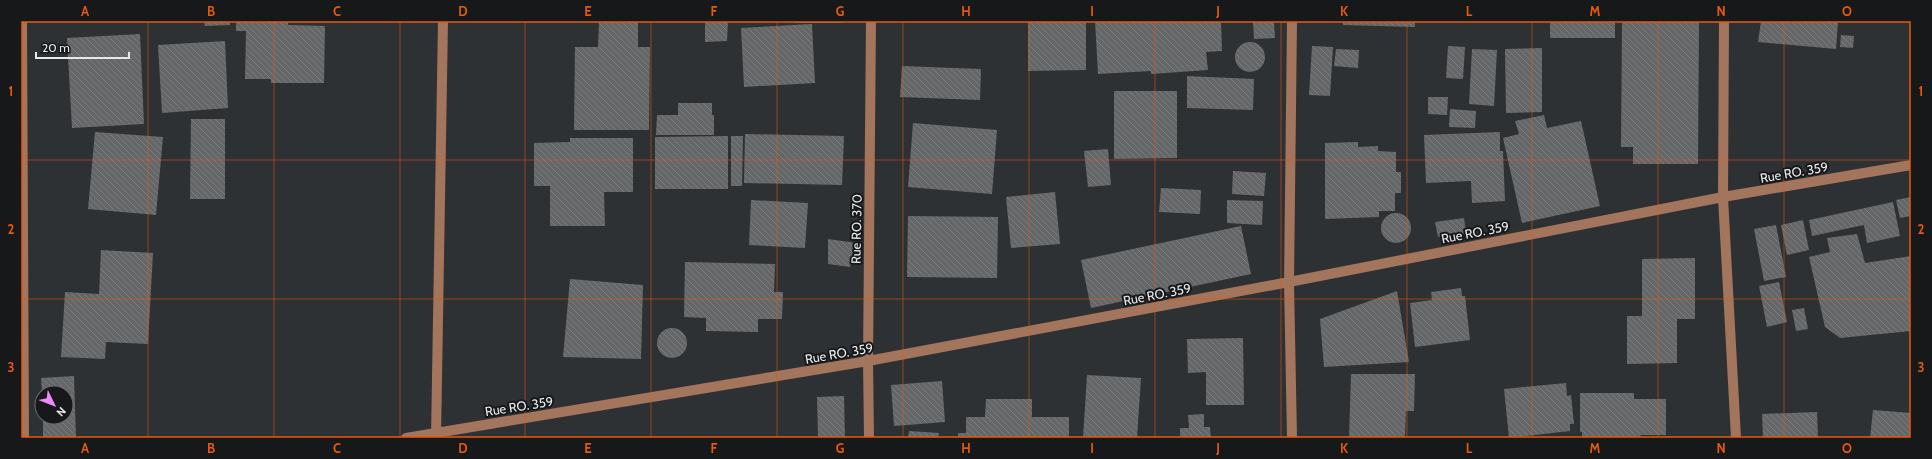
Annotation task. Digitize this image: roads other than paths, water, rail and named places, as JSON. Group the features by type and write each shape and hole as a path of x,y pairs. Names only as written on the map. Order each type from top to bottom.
{"street":[{"path":"22,21 24,438"},
{"path":"436,436 443,21"},
{"name":"Rue RO. 370","path":"869,438 868,361 871,21"},
{"path":"1292,21 1289,282 1292,438"},
{"path":"1724,21 1724,197 1736,438"},
{"name":"Rue RO. 359","path":"406,438 436,436 868,361 1289,282 1724,197 1911,165"}]}
